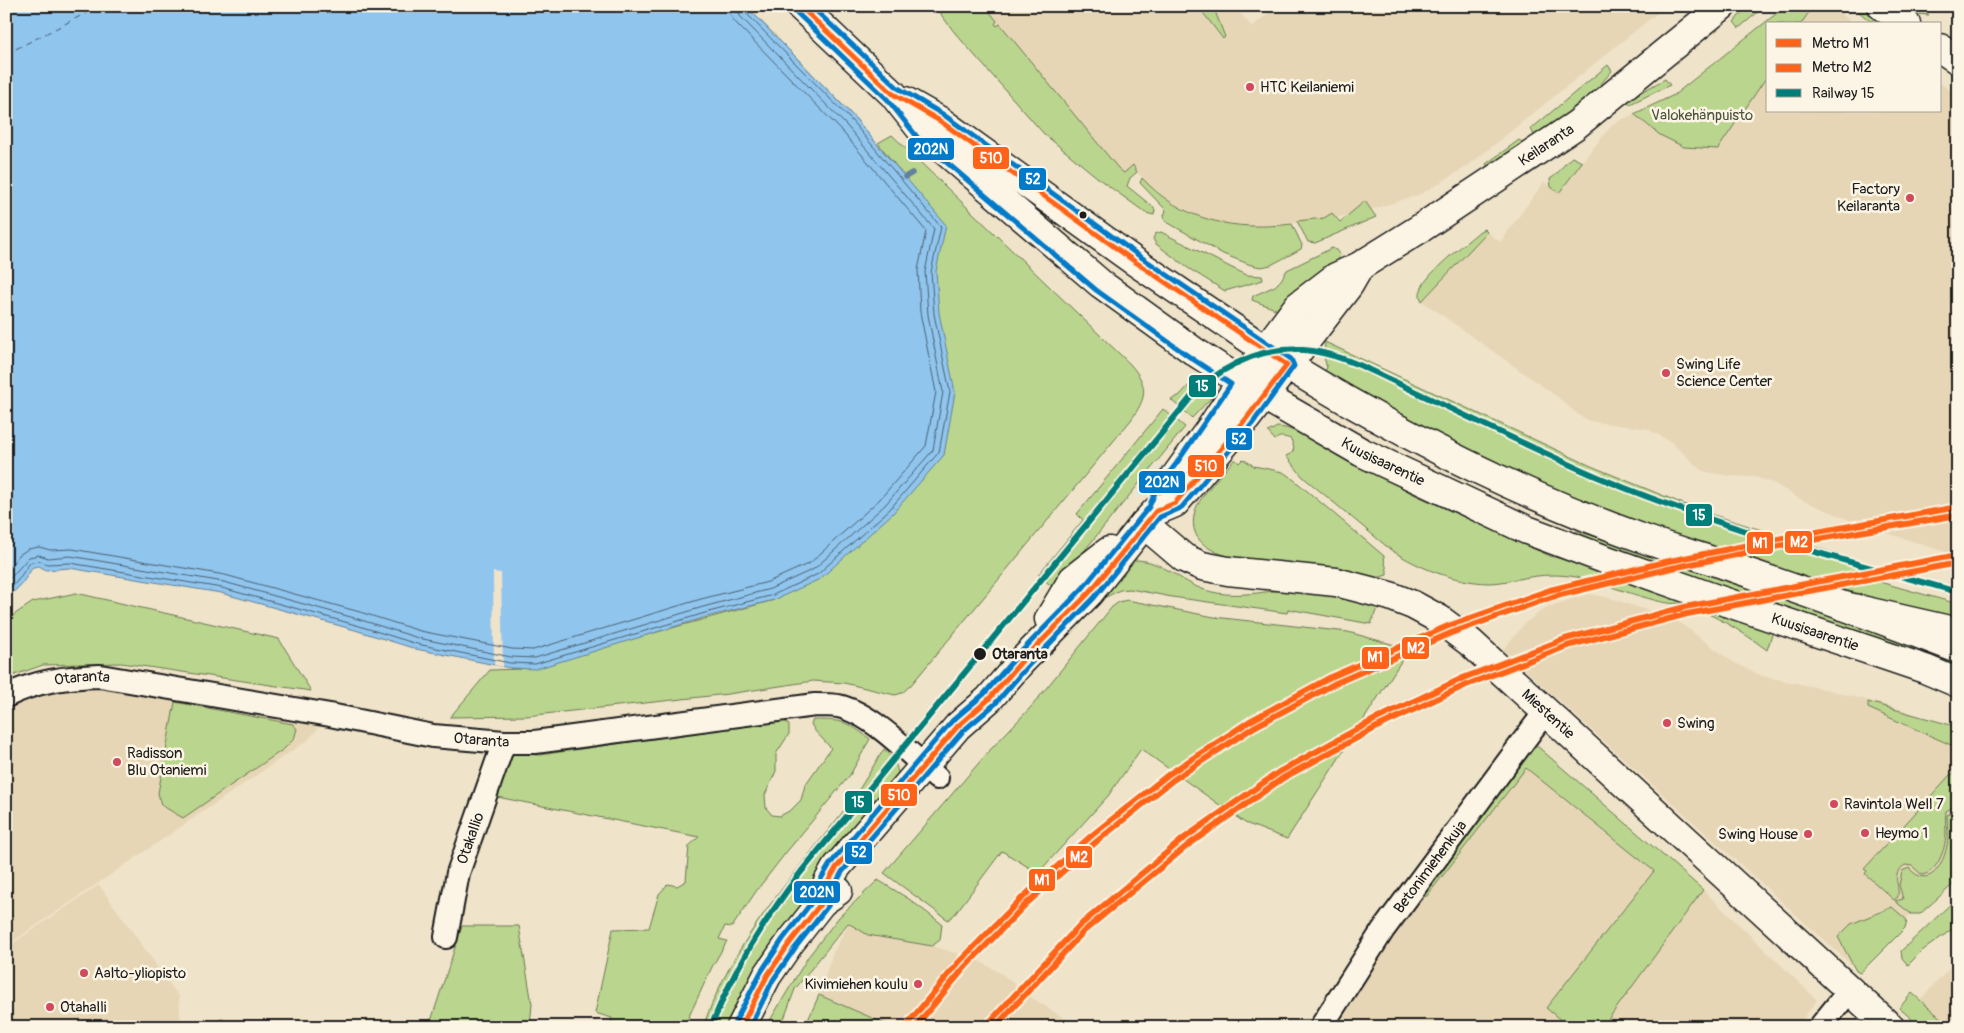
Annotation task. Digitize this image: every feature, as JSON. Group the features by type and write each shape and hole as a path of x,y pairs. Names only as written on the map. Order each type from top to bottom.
{"main road":[{"name":"Kuusisaarentie","path":"800,6 893,94 923,132 1101,284 1195,352 1264,396 1361,452 1528,530 1604,559 1926,669 1958,683"},
{"name":"Keilaranta","path":"1150,518 1163,492 1182,469 1241,382 1298,306 1336,277 1360,266 1576,125 1722,6"},
{"path":"1882,6 1903,22"},
{"path":"1942,49 1958,60"},
{"name":"Kuusisaarentie","path":"893,94 940,121 1134,262 1264,350 1380,420 1464,463 1530,493 1648,540 1844,606 1958,650"},
{"name":"Keilaranta","path":"1150,518 1175,503 1246,419 1350,285 1360,266"},
{"path":"741,1027 767,976 822,902 828,882 836,868 930,772 958,726 989,699 1021,662 1089,593 1150,518"},
{"name":"Miestentie","path":"1150,518 1184,558 1202,566 1336,582 1390,596 1413,605 1438,619 1471,643 1890,1027"},
{"path":"1844,606 1958,632"}],"street":[{"name":"Otaranta","path":"6,696 38,683 100,676 330,715 433,736 504,742 535,742 815,704 838,706 855,712 876,725 930,772"},
{"name":"Betonimiehenkuja","path":"1321,1027 1384,930 1545,712"},
{"name":"Otakallio","path":"446,937 458,873 504,742"},
{"path":"1820,1027 1849,991"}],"shaded area":[{"path":"978,6 1234,6 1252,27 1277,6 1666,6 1468,166 1421,194 1361,213 1317,221 1253,227 1227,225 1200,217 1174,205 1147,183 1132,167 1119,178"},
{"path":"1787,6 1829,6 1852,22 1766,22 1766,112 1942,112 1942,84 1958,96 1958,556 1859,524 1800,499 1775,484 1755,477 1730,476 1702,471 1671,442 1648,429 1589,421 1422,301 1487,232 1500,242 1544,182 1559,193 1613,124 1674,95 1782,9"},
{"path":"1589,594 1610,598 1676,620 1733,662 1762,676 1829,690 1907,711 1958,734 1958,870 1854,967 1503,650 1525,623 1547,607"},
{"path":"58,679 330,715 308,740 6,946 6,696"},
{"path":"1537,746 1703,890 1817,1000 1797,1027 1331,1027 1382,956 1414,906"},
{"name":"Aalto-yliopisto","path":"99,885 179,997 181,1027 6,1027 6,948"},
{"name":"Kivimiehen koulu","path":"849,923 869,935 932,946 976,959 1002,974 1026,994 1078,1027 805,1027 819,995 832,955"},
{"path":"1958,959 1958,1027 1921,1027 1907,1014"}],"green space":[{"path":"746,6 854,117 903,175 878,143 892,135 1130,364 1143,385 1143,398 1131,420 911,685 902,693 895,695 844,683 813,681 728,694 526,716 450,717 490,670 521,669 510,668 650,634 774,600 785,579"},
{"path":"938,6 985,6 997,21 995,24 997,26 1000,24 1118,168 1124,173 1133,165 1137,172 1130,178 1127,186 1153,207 1155,210 1154,215 1146,213 1103,182 1044,134 955,33 942,16"},
{"path":"1198,6 1213,6 1225,37 1223,39"},
{"path":"1747,6 1765,6 1739,28 1734,22"},
{"name":"Valokehänpuisto","path":"1787,6 1813,6 1802,22 1766,22 1766,78 1718,149 1684,147 1660,135 1634,114 1674,95 1782,9"},
{"path":"1852,6 1865,6 1877,14 1871,22"},
{"path":"1901,6 1916,6 1929,15 1915,14"},
{"path":"1608,65 1612,71 1577,111 1535,137 1531,129"},
{"path":"1665,79 1670,85 1630,104 1625,101"},
{"path":"1519,140 1525,144 1491,171 1486,164"},
{"path":"1572,157 1582,162 1559,193 1551,187 1550,179"},
{"path":"1142,178 1175,205 1192,214 1211,220 1250,226 1292,224 1302,245 1301,249 1271,265 1261,267 1223,254 1165,221 1166,210 1140,183"},
{"path":"1365,201 1376,217 1315,243 1308,242 1297,221 1324,218 1332,213 1340,222"},
{"path":"1484,229 1487,232 1422,301 1420,291 1430,276 1456,251"},
{"path":"1161,232 1247,275 1262,276 1263,280 1225,291 1188,268 1156,244 1153,239 1155,234"},
{"path":"1332,248 1340,255 1338,260 1278,310 1252,300 1253,296 1275,286 1287,270"},
{"path":"1325,342 1591,466 1698,510 1866,563 1862,577 1958,604 1958,622 1776,570 1633,522 1509,471 1335,383 1332,374 1328,375 1325,370 1327,368 1324,357"},
{"path":"1191,383 1211,398 1192,418 1171,400 1180,395"},
{"path":"1163,409 1185,427 1054,588 1038,575 1083,520 1077,514"},
{"path":"1277,427 1286,428 1329,444 1411,493 1550,556 1600,569 1774,629 1767,650 1735,628 1689,606 1649,599 1583,578 1543,575 1500,582 1475,582 1450,577 1413,563 1391,550 1303,477 1286,456 1292,453 1294,448 1291,439 1280,437 1275,440 1268,432"},
{"path":"1235,459 1239,463 1243,459 1254,466 1283,472 1293,479 1384,556 1387,575 1377,578 1287,562 1277,564 1249,561 1228,556 1208,548 1195,533 1193,523 1195,511 1207,491"},
{"path":"1576,531 1645,551 1958,658 1958,671 1574,537"},
{"path":"1135,560 1163,567 1196,586 1218,593 1243,594 1316,588 1379,603 1371,624 1288,609 1287,613 1172,597 1130,589 1120,590 1106,597 1101,594 1127,564"},
{"path":"76,593 279,639 311,691 121,663 43,665 6,678 6,620 33,602"},
{"path":"1127,600 1214,617 1348,632 1409,649 1287,839 1245,823 1141,749 1108,796 1038,873 1002,851 955,914 948,920 884,873 990,750 1031,707 1112,607 1119,602"},
{"path":"175,702 293,724 297,729 294,739 284,749 183,818 161,805 158,793"},
{"path":"1868,702 1958,727 1958,738 1951,745 1868,708"},
{"path":"783,720 789,725 789,734 776,754 776,771 765,795 766,808 772,815 780,816 791,810 801,800 805,785 831,748 815,731 811,724 813,720 832,720 850,725 870,739 850,775 784,855 732,927 725,926 719,939 727,941 712,967 684,1027 610,1027 612,1018 595,1013 613,929 649,928 659,894 668,884 677,886 686,881 689,846 699,837 492,796 507,753 539,755"},
{"path":"1537,746 1703,890 1604,1025 1600,1027 1569,1027 1546,1008 1654,871 1526,768 1427,896 1422,897 1424,891 1520,759"},
{"path":"884,749 896,764 898,782 728,1027 703,1027 731,965 748,937 787,883 854,797"},
{"path":"1958,772 1958,810 1952,808 1946,811 1946,836 1939,860 1932,870 1922,875 1912,866 1905,865 1900,869 1897,876 1898,897 1894,900 1865,874 1867,871 1864,869 1950,775"},
{"path":"1955,811 1958,814 1958,880 1920,914 1911,914 1895,901 1903,899 1899,885 1902,871 1909,868 1917,875 1925,877 1931,875 1937,869 1942,862 1947,844 1947,815"},
{"path":"878,880 909,899 942,924 940,940 932,946 868,935 848,923 795,989 781,1027 766,1027 808,957 839,917"},
{"path":"1958,897 1958,925 1922,951 1908,965 1902,958 1901,951"},
{"path":"1892,907 1907,920 1905,928 1860,973 1856,971 1838,937 1851,924"},
{"path":"462,926 519,926 532,1004 530,1027 429,1027"},
{"path":"1912,993 1951,1027 1920,1026 1899,1008"},
{"path":"819,995 886,1024 885,1027 805,1027"},
{"path":"222,1019 236,1027 198,1027"}],"water":[{"path":"6,6 746,6 854,117 946,225 936,271 939,313 955,392 944,455 893,513 820,579 774,600 706,617 536,669 510,668 416,649 221,593 69,568 46,570 39,566 33,567 15,591 6,595"}],"pier":[{"path":"493,572 501,573 503,667 494,665"}],"waterway":[{"path":"905,177 912,173"}],"ferry route":[{"path":"6,54 100,6"}],"metro line":[{"name":"M1","path":"905,1027 959,962 1021,899 1091,836 1169,774 1250,721 1333,676 1448,626 1550,590 1665,562 1783,538 1958,507"},
{"name":"M2","path":"915,1027 965,967 1026,904 1096,842 1173,780 1254,727 1336,683 1451,633 1552,597 1667,569 1784,545 1958,515"},
{"name":"M1","path":"985,1027 1079,926 1183,839 1279,772 1374,720 1463,678 1565,639 1685,607 1958,555"},
{"name":"M2","path":"995,1027 1084,931 1188,845 1283,778 1377,727 1466,685 1567,646 1687,614 1958,563"}],"rail line":[{"name":"15","path":"711,1027 729,985 750,946 774,908 801,872 1197,390 1223,371 1251,357 1281,350 1296,349 1341,358 1381,375 1553,457 1642,495 1776,540 1958,592"}],"transit line":[{"name":"510","path":"741,1027 767,976 822,902 828,882 836,868 958,726 989,699 1021,662 1089,593 1156,511 1175,503 1246,419 1287,365 1134,261 940,121 893,94 800,6"},
{"name":"52","path":"750,1027 773,980 828,906 835,885 842,872 963,731 995,704 1027,667 1094,598 1160,517 1181,508 1252,424 1294,366 1291,359 1138,255 944,115 898,88 811,6"},
{"name":"202N","path":"734,1024 761,972 783,939 815,898 821,879 830,864 952,721 984,694 1016,657 1083,588 1149,507 1157,488 1176,464 1231,384 1191,358 1096,290 918,138 887,99 795,11"}],"place":[{"name":"HTC Keilaniemi","path":"1250,87"},
{"name":"Factory Keilaranta","path":"1910,198"},
{"name":"Swing Life Science Center","path":"1666,373"},
{"name":"Otaranta","path":"980,654"},
{"name":"Swing","path":"1667,723"},
{"name":"Radisson Blu Otaniemi","path":"117,762"},
{"name":"Ravintola Well 7","path":"1834,804"},
{"name":"Heymo 1","path":"1865,833"},
{"name":"Swing House","path":"1808,834"},
{"name":"Aalto-yliopisto","path":"84,973"},
{"name":"Kivimiehen koulu","path":"918,984"},
{"name":"Otahalli","path":"50,1007"}]}
